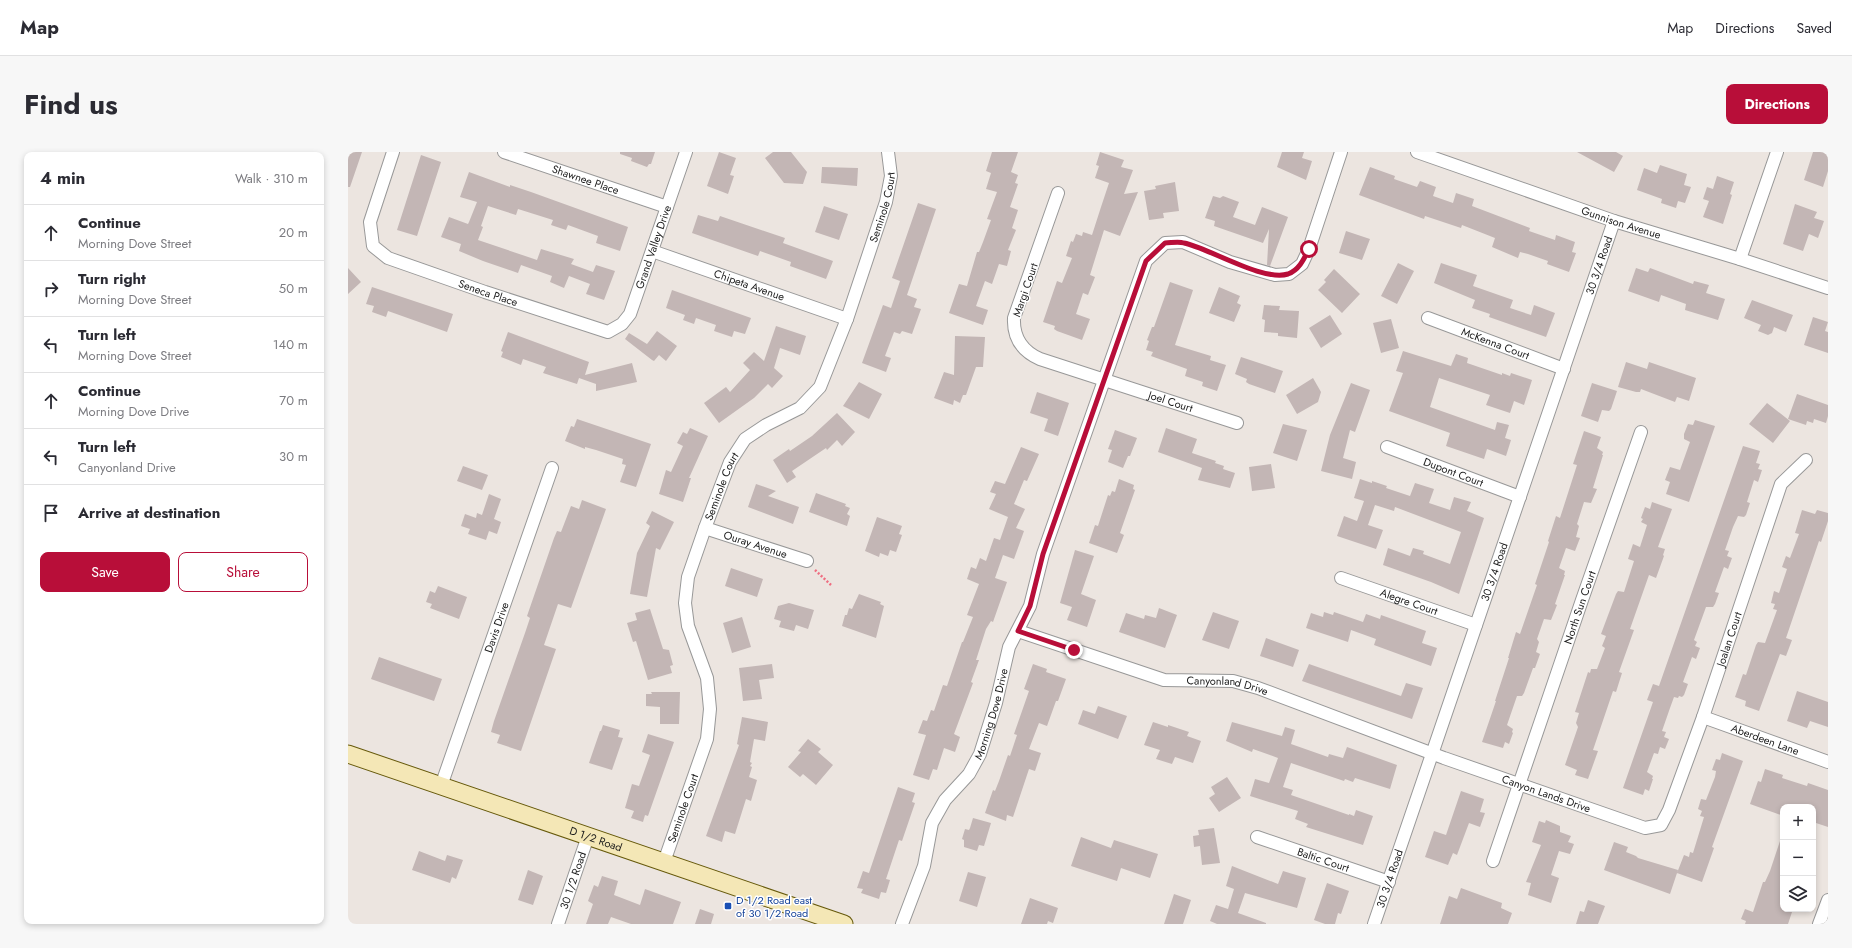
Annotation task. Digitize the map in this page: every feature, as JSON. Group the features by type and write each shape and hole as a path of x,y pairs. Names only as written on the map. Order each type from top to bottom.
{"main road":[{"name":"D 1/2 Road","path":"348,754 844,924"}],"street":[{"name":"Seneca Place","path":"393,152 370,222 373,246 388,258 395,261 608,332"},
{"name":"Shawnee Place","path":"504,152 667,208"},
{"name":"Grand Valley Drive","path":"608,332 622,324 630,314 686,152"},
{"name":"Seminole Court","path":"664,862 707,739 710,709 707,678 688,626 685,603 688,577 730,462 745,439 766,425 800,408 820,387 847,319 886,202 891,176 888,152"},
{"name":"Morning Dove Drive","path":"902,924 924,866 932,823 945,800 969,774 980,754 996,703 1009,647 1030,606 1043,554 1146,261 1165,243 1183,242 1230,262 1266,273 1275,275 1289,274 1302,264 1309,249 1340,152"},
{"name":"Gunnison Avenue","path":"1420,152 1614,221 1740,259 1828,288"},
{"path":"1740,259 1777,152"},
{"name":"Margi Court","path":"1058,193 1014,318 1015,332 1021,345 1031,355 1104,380"},
{"name":"30 3/4 Road","path":"1374,924 1614,221"},
{"name":"Chipeta Avenue","path":"652,251 847,319"},
{"name":"McKenna Court","path":"1428,318 1564,369"},
{"name":"Joel Court","path":"1104,380 1237,423"},
{"name":"North Sun Court","path":"1494,860 1641,432"},
{"name":"Dupont Court","path":"1387,447 1520,497"},
{"name":"Joalan Court","path":"1661,825 1669,810 1703,717 1781,484 1806,460"},
{"name":"Davis Drive","path":"441,786 552,468"},
{"name":"Ouray Avenue","path":"705,528 807,561"},
{"name":"Alegre Court","path":"1341,578 1476,625"},
{"name":"Canyonland Drive","path":"1018,631 1164,680 1233,681 1280,696 1432,753"},
{"name":"Aberdeen Lane","path":"1703,717 1828,762"},
{"name":"Canyon Lands Drive","path":"1432,753 1645,828 1661,825"},
{"name":"30 1/2 Road","path":"558,924 588,836"},
{"name":"Baltic Court","path":"1258,837 1389,882"},
{"path":"1819,924 1828,900"}],"building":[{"path":"348,152 362,152 350,187 348,187"},
{"path":"620,152 655,152 651,164 647,167 631,161 632,158 620,154"},
{"path":"719,152 736,158 730,175 734,176 728,194 707,186"},
{"path":"773,152 791,152 807,172 803,184 784,183 765,158"},
{"path":"992,152 1018,152 1011,172 1018,175 1015,183 1018,184 1010,207 1018,210 1012,228 1016,230 1008,250 1011,251 1007,266 999,264 992,284 985,281 976,306 988,310 983,325 949,313 959,284 967,286 977,252 979,252 991,220 987,219 997,192 986,189 991,173 986,171"},
{"path":"1100,152 1124,160 1121,167 1133,170 1124,194 1138,192 1120,236 1104,230 1090,275 1095,277 1088,295 1083,293 1076,314 1090,319 1082,340 1057,331 1054,329 1055,326 1043,322 1057,281 1062,283 1072,258 1066,256 1071,241 1073,242 1076,234 1082,236 1083,232 1092,235 1109,183 1095,178 1099,166 1096,165"},
{"path":"1282,152 1304,152 1302,158 1312,161 1306,180 1277,167"},
{"path":"1577,152 1616,152 1623,156 1614,172"},
{"path":"1813,152 1828,152 1828,171 1823,187 1804,180"},
{"path":"421,155 441,162 417,236 397,230"},
{"path":"1660,165 1687,174 1684,185 1691,187 1685,203 1678,201 1676,208 1661,203 1662,199 1637,190 1644,168 1657,173"},
{"path":"822,167 858,168 857,186 821,183"},
{"path":"1370,167 1395,176 1394,179 1417,187 1420,181 1436,187 1433,196 1453,203 1456,193 1474,199 1472,206 1530,228 1529,231 1555,240 1556,235 1575,242 1572,252 1576,253 1569,272 1547,264 1548,261 1528,254 1520,252 1518,258 1492,247 1495,238 1462,225 1461,228 1425,216 1424,219 1359,195"},
{"path":"469,172 510,187 510,185 531,192 628,227 620,251 596,243 598,236 568,225 566,230 551,225 553,220 518,209 516,215 488,206 481,226 483,227 478,240 537,260 541,249 574,259 571,264 593,272 596,265 615,271 604,300 586,294 590,284 569,276 564,288 550,282 552,276 521,265 518,273 483,261 459,251 461,244 441,237 449,217 468,224 469,222 477,202 460,197"},
{"path":"1717,176 1734,182 1730,194 1732,195 1723,224 1703,217 1709,201 1703,199 1707,187 1713,189"},
{"path":"1175,182 1179,211 1163,213 1164,218 1149,220 1144,191 1156,189 1155,186"},
{"path":"1213,196 1220,198 1223,196 1239,202 1233,217 1255,225 1262,207 1288,217 1270,266 1267,265 1269,229 1263,243 1214,226 1215,221 1205,218"},
{"path":"918,203 936,209 907,295 917,299 914,307 921,309 912,334 902,331 900,334 894,332 885,356 891,358 886,372 862,363 883,305 891,308 900,281 892,278"},
{"path":"1795,204 1817,212 1814,218 1824,221 1818,238 1809,234 1803,251 1783,244"},
{"path":"824,206 848,214 839,240 815,232"},
{"path":"698,215 718,221 720,216 785,238 783,243 833,261 826,279 790,266 791,262 760,251 758,256 692,233"},
{"path":"1346,231 1370,239 1362,260 1339,253"},
{"path":"1398,263 1414,271 1397,304 1381,296"},
{"path":"1441,263 1477,275 1473,286 1513,300 1510,308 1531,315 1534,305 1555,313 1546,337 1489,317 1490,314 1472,308 1475,300 1434,283"},
{"path":"348,268 361,282 348,294"},
{"path":"1636,268 1648,272 1650,268 1693,284 1694,281 1709,285 1706,293 1725,299 1718,320 1685,310 1686,304 1661,295 1659,302 1628,291"},
{"path":"1334,269 1360,294 1342,313 1318,290 1326,282 1324,280"},
{"path":"1170,282 1193,290 1175,345 1211,356 1210,360 1226,365 1217,391 1202,386 1203,382 1185,376 1187,369 1151,356 1153,352 1146,350 1149,341 1147,340 1152,327 1154,327"},
{"path":"372,287 453,314 447,332 388,311 386,317 372,312 374,306 366,304"},
{"path":"1219,287 1240,296 1237,303 1241,305 1234,322 1209,313"},
{"path":"672,290 751,318 745,334 734,331 732,337 714,331 716,325 696,318 694,324 683,320 685,315 666,308"},
{"path":"1752,300 1793,315 1786,332 1774,327 1772,333 1768,335 1758,331 1761,325 1744,318"},
{"path":"1264,305 1280,306 1279,310 1299,311 1297,338 1278,336 1278,333 1264,332 1265,320 1262,319"},
{"path":"1330,315 1342,334 1321,348 1309,328"},
{"path":"1813,317 1828,322 1825,331 1828,332 1828,353 1804,345"},
{"path":"1391,319 1399,348 1381,353 1373,323"},
{"path":"776,326 806,336 800,355 780,348 774,368 783,376 772,388 768,384 754,398 719,423 704,403 726,387 730,392 750,370 743,363 754,352 764,361"},
{"path":"657,331 677,346 666,361 659,355 654,361 652,360 625,339 629,333 647,344"},
{"path":"508,332 589,362 585,375 632,363 637,382 596,391 596,384 579,378 577,384 543,373 546,367 523,359 521,365 501,357 503,352 501,351"},
{"path":"955,336 985,337 983,367 976,367 966,395 963,395 960,403 954,400 953,405 934,398 944,372 954,375"},
{"path":"1403,351 1451,366 1456,354 1468,358 1467,363 1502,375 1502,373 1510,376 1511,373 1532,380 1524,405 1514,401 1510,413 1486,405 1490,395 1439,378 1430,407 1495,430 1497,422 1509,425 1505,438 1511,440 1506,456 1487,449 1484,459 1446,446 1450,433 1389,411 1403,373 1396,371"},
{"path":"1241,357 1283,371 1275,393 1249,384 1246,382 1247,379 1235,374"},
{"path":"1626,362 1647,369 1649,362 1696,378 1689,401 1677,397 1675,402 1641,389 1640,392 1636,392 1618,387"},
{"path":"1313,378 1321,392 1318,402 1297,414 1286,395"},
{"path":"859,382 882,394 869,419 843,406"},
{"path":"1351,383 1370,390 1355,432 1350,430 1343,458 1356,462 1352,479 1321,471 1330,435"},
{"path":"1592,383 1617,391 1611,409 1609,411 1602,410 1598,422 1581,416"},
{"path":"1037,392 1069,403 1058,436 1044,431 1048,419 1030,413"},
{"path":"1797,394 1828,405 1828,416 1826,423 1814,419 1813,423 1807,421 1806,425 1788,419"},
{"path":"1767,403 1790,421 1773,443 1749,424"},
{"path":"837,413 855,432 842,446 837,440 827,450 826,448 792,471 796,477 787,483 773,460 789,449 790,451 812,436"},
{"path":"577,419 651,444 636,487 620,482 626,465 622,464 623,459 585,447 585,449 565,441 571,426 574,427"},
{"path":"1695,420 1715,426 1689,502 1666,494 1670,482 1665,480 1670,467 1680,470 1690,442 1684,439 1684,434 1688,424 1693,425"},
{"path":"1283,424 1307,430 1297,461 1273,453"},
{"path":"690,428 708,436 689,478 691,478 683,502 659,494 666,470 671,472 683,446 677,443 683,432 687,434"},
{"path":"1166,428 1197,439 1192,453 1216,461 1215,463 1224,466 1223,469 1235,473 1230,488 1198,480 1202,468 1158,452"},
{"path":"1115,430 1137,438 1130,456 1128,456 1123,468 1108,462 1112,450 1108,449"},
{"path":"1584,431 1601,437 1597,448 1603,452 1603,455 1593,488 1597,489 1591,503 1584,502 1577,524 1579,526 1576,537 1580,538 1575,551 1566,548 1559,568 1565,571 1565,575 1555,604 1557,605 1551,620 1544,619 1537,639 1539,642 1536,652 1540,654 1524,693 1522,696 1517,696 1507,725 1513,729 1509,744 1505,742 1503,748 1482,742 1496,701 1516,632 1520,634 1537,585 1535,584 1556,516 1560,518 1577,465 1573,464"},
{"path":"1743,446 1760,451 1756,463 1760,464 1758,469 1762,470 1758,482 1754,480 1747,502 1750,503 1746,515 1744,517 1738,516 1733,527 1725,550 1729,551 1727,556 1732,558 1728,569 1724,567 1715,592 1719,593 1715,604 1713,607 1706,607 1694,640 1697,642 1695,646 1700,648 1696,659 1692,657 1683,682 1688,684 1682,697 1674,697 1662,731 1666,732 1664,737 1669,739 1665,749 1660,747 1658,754 1654,753 1647,772 1653,776 1653,779 1649,791 1645,789 1643,795 1623,788 1653,702 1647,700 1653,684 1659,686"},
{"path":"1021,447 1039,454 1027,481 1024,480 1014,504 1025,509 1016,528 1024,531 1014,559 1003,555 995,578 1007,582 993,622 991,621 986,629 976,660 979,660 971,682 973,683 954,734 960,737 955,752 944,748 937,770 933,769 929,780 913,775 926,735 918,733 923,720 927,721 931,710 934,711 943,685 947,686 962,642 973,617 967,615 979,584 967,579 971,567 976,569 980,558 986,561 994,538 1000,540 1008,517 989,509 996,494 990,492 995,481 1005,484"},
{"path":"1271,464 1275,488 1252,491 1249,467"},
{"path":"463,466 488,475 482,490 457,481"},
{"path":"1119,479 1134,485 1133,489 1135,490 1120,533 1124,535 1117,553 1089,543 1095,525 1098,526 1108,495 1110,496 1112,491 1115,492"},
{"path":"1360,479 1387,486 1386,488 1410,496 1415,483 1434,489 1429,503 1450,510 1454,497 1471,502 1467,511 1484,518 1459,594 1431,582 1383,565 1388,548 1410,556 1413,548 1424,551 1423,554 1450,564 1461,532 1395,507 1394,511 1375,505 1368,525 1383,530 1376,549 1337,536 1344,516 1357,521 1364,501 1354,498"},
{"path":"756,484 776,491 768,496 799,507 793,524 748,507"},
{"path":"816,493 846,504 845,506 850,508 847,514 850,516 847,526 809,512"},
{"path":"489,494 501,499 494,519 501,522 497,534 489,531 486,540 468,534 470,529 461,526 465,514 476,518 477,513 482,515"},
{"path":"582,500 606,509 571,608 558,604 544,645 556,649 521,751 497,743 500,735 491,732 530,618 527,616 554,538 557,531 561,532 571,506 579,509"},
{"path":"1652,502 1672,509 1658,547 1665,549 1664,556 1656,578 1649,575 1630,629 1634,630 1619,672 1622,673 1616,692 1613,691 1593,750 1598,751 1588,779 1575,775 1577,770 1565,765 1578,727 1576,723 1579,713 1575,712 1588,672 1590,673 1591,669 1597,669 1605,648 1602,646 1606,636 1601,634 1616,594 1618,591 1624,592 1634,561 1628,559 1633,544 1640,547 1647,525 1641,522 1643,519 1641,518 1645,507 1650,509"},
{"path":"1802,510 1815,514 1817,510 1828,513 1828,521 1821,542 1819,541 1786,638 1792,640 1786,656 1780,654 1759,711 1745,706 1746,701 1735,697 1743,674 1746,675 1756,645 1758,642 1765,643 1777,610 1773,609 1775,604 1771,603 1774,591 1779,593 1787,569 1782,567 1786,556 1790,558 1799,534 1795,533"},
{"path":"652,511 674,522 660,550 656,548 647,597 630,594 637,553 650,526 646,523"},
{"path":"877,517 902,526 899,534 902,535 896,552 890,550 888,556 880,553 879,557 865,551"},
{"path":"1075,550 1094,556 1081,594 1096,600 1087,627 1067,620 1072,607 1060,603"},
{"path":"731,568 763,579 757,597 725,586"},
{"path":"438,586 467,597 459,619 430,608 432,604 426,602 430,591 435,593"},
{"path":"859,594 881,602 880,604 884,606 876,638 842,626 845,615 847,615 849,608 852,609"},
{"path":"789,603 814,610 808,629 796,625 794,631 779,627 781,621 774,619 778,606"},
{"path":"1159,608 1177,615 1165,648 1119,632 1126,613 1144,619 1145,615 1156,618"},
{"path":"650,609 663,649 669,650 673,665 670,666 672,673 648,680 636,641 633,642 627,623 637,620 635,613"},
{"path":"1213,612 1239,621 1229,649 1202,640"},
{"path":"1324,612 1333,615 1334,612 1363,622 1366,614 1380,619 1381,615 1426,631 1422,643 1437,648 1431,666 1374,645 1376,639 1351,630 1348,642 1306,628 1311,613 1323,617"},
{"path":"742,617 751,647 732,653 723,623"},
{"path":"1266,638 1299,650 1293,667 1260,656"},
{"path":"379,657 442,679 434,701 371,679"},
{"path":"772,664 774,678 759,680 762,699 743,701 739,668"},
{"path":"1033,664 1047,669 1046,672 1066,679 1047,726 1039,723 1029,749 1041,753 1035,771 1029,769 1013,817 1007,815 1006,821 985,813 993,790 995,791 999,781 1008,755 1010,756 1017,735 1014,734 1029,691 1024,689"},
{"path":"1309,664 1401,696 1406,683 1423,688 1412,719 1302,681"},
{"path":"1797,691 1828,702 1828,727 1810,721 1807,728 1787,721"},
{"path":"651,692 680,692 679,724 660,724 660,707 646,706 646,694 652,694"},
{"path":"1098,706 1127,716 1118,739 1078,724 1083,710 1095,714"},
{"path":"742,717 768,722 765,741 754,739 750,762 752,763 750,766 752,767 749,777 757,780 751,801 746,799 735,834 725,831 722,842 706,836 739,745 737,744"},
{"path":"1153,722 1189,732 1187,736 1201,741 1193,763 1175,757 1172,764 1156,759 1160,750 1144,745"},
{"path":"1232,722 1282,736 1285,727 1295,730 1291,744 1328,757 1329,754 1343,758 1347,747 1397,765 1390,789 1355,778 1353,782 1345,779 1344,781 1291,763 1283,787 1293,790 1291,795 1349,815 1354,816 1356,810 1373,816 1363,845 1306,827 1308,824 1295,819 1298,811 1250,796 1255,779 1269,783 1278,758 1253,749 1252,752 1226,741"},
{"path":"603,725 620,730 618,737 623,738 612,770 589,763"},
{"path":"648,734 674,742 648,816 645,815 643,822 631,818 634,811 625,808 632,784 639,786 650,755 642,752"},
{"path":"808,739 821,749 818,752 833,765 816,785 803,774 800,777 788,767 801,752 798,751"},
{"path":"1722,753 1743,761 1712,847 1714,848 1702,882 1677,873 1684,855 1689,857 1690,852 1693,853 1704,817 1700,816 1702,811 1698,809 1701,799 1706,800 1715,777 1716,771 1712,770 1716,759 1720,760"},
{"path":"1765,769 1783,775 1782,778 1807,786 1808,783 1828,790 1828,827 1816,823 1816,804 1780,804 1780,815 1750,804 1758,781 1761,782"},
{"path":"1227,777 1241,798 1219,812 1209,798 1215,794 1211,787"},
{"path":"898,787 915,793 912,802 915,803 902,841 899,840 886,879 890,880 886,893 881,892 879,899 861,893 863,889 857,888 863,871 869,873"},
{"path":"1461,791 1484,799 1480,812 1485,813 1480,827 1469,823 1457,855 1453,853 1448,865 1425,857 1434,831 1446,835"},
{"path":"973,818 991,823 984,846 979,845 977,851 964,847 964,840 962,839 965,829 969,830"},
{"path":"1546,820 1560,826 1560,832 1571,836 1568,842 1574,844 1570,854 1559,851 1551,875 1559,878 1551,903 1528,895 1531,883 1526,882 1541,845 1532,842 1539,821 1545,823"},
{"path":"1214,828 1220,863 1202,865 1200,846 1194,847 1193,836 1199,835 1198,830"},
{"path":"1081,837 1111,848 1114,840 1158,854 1150,878 1121,868 1117,881 1071,866"},
{"path":"1780,841 1780,912 1792,912 1788,924 1745,924 1746,921 1741,919 1745,909 1753,912 1763,882 1765,882"},
{"path":"1614,842 1628,847 1626,852 1638,858 1678,870 1670,894 1604,870"},
{"path":"419,851 445,861 447,855 463,860 456,879 452,877 450,883 412,870"},
{"path":"1232,866 1278,884 1283,871 1306,878 1297,908 1245,893 1238,913 1266,924 1217,924 1210,921 1216,905 1228,909 1234,889 1226,886"},
{"path":"528,870 543,876 533,905 518,900"},
{"path":"968,872 986,877 977,907 959,901"},
{"path":"602,876 618,881 614,895 640,905 645,889 681,902 673,924 631,924 611,917 608,924 586,924 593,904 588,901 594,885 598,887"},
{"path":"1327,883 1349,891 1341,914 1338,913 1335,924 1325,924 1314,920"},
{"path":"1461,888 1502,903 1501,908 1512,913 1508,924 1440,924 1449,896 1457,899"},
{"path":"1174,894 1191,900 1183,924 1164,924"},
{"path":"1030,898 1058,908 1053,923 1048,921 1047,924 1021,924"},
{"path":"1588,900 1605,906 1598,924 1576,924 1580,911 1584,912"},
{"path":"700,909 714,914 711,924 695,924"}],"place":[{"name":"D 1/2 Road east of 30 1/2 Road","path":"728,906"}],"route":[{"path":"1074,650 1018,631 1030,606 1043,554 1146,261 1165,243 1183,242 1230,262 1275,275 1289,274 1302,264 1309,249"}]}
